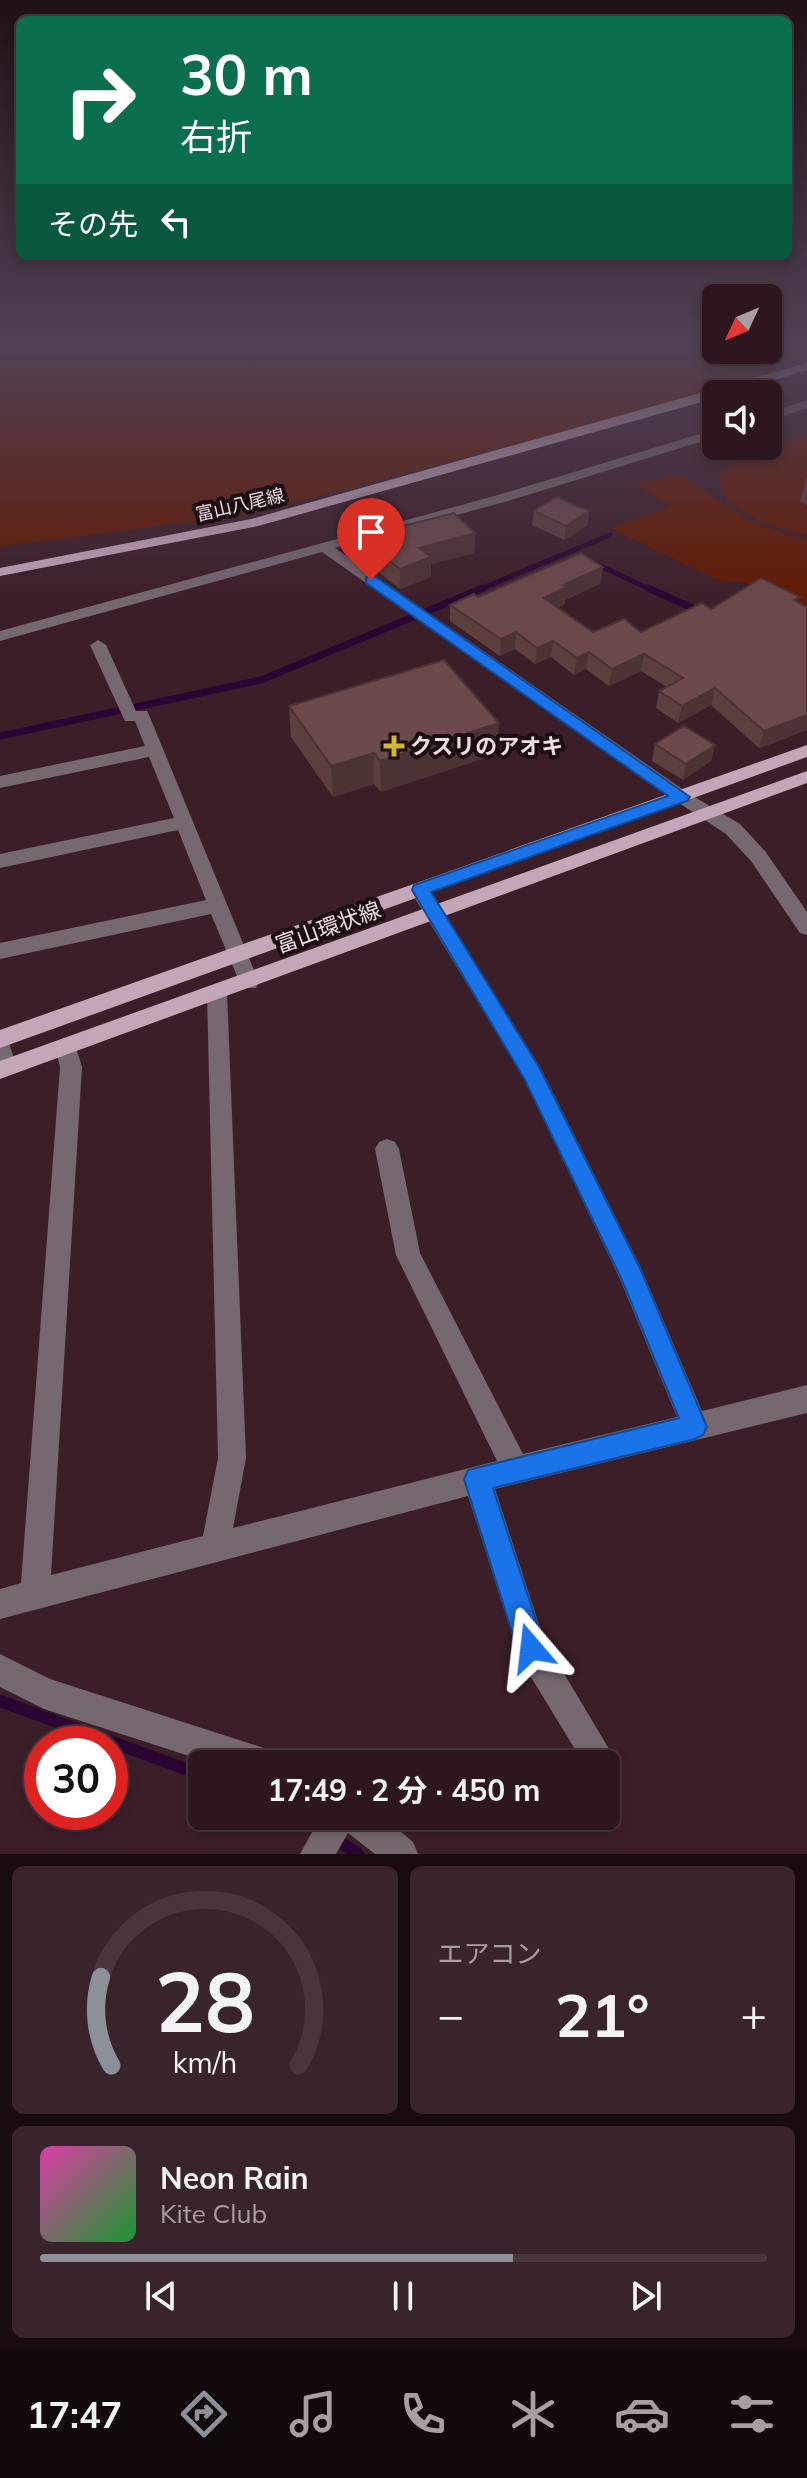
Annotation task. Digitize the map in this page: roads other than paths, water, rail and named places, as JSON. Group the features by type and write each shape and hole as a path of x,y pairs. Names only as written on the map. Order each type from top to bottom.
{"main road":[{"name":"富山八尾線","path":"0,572 253,523 563,437"},
{"name":"富山環状線","path":"0,1039 807,751"},
{"name":"富山環状線","path":"3,1069 807,777"}],"street":[{"path":"0,636 503,498 702,437"},
{"path":"324,547 682,797 733,829 758,856 807,928"},
{"path":"98,645 127,709 141,715 249,982"},
{"path":"0,782 155,750"},
{"path":"0,861 185,822"},
{"path":"420,890 532,1073 631,1274 695,1427"},
{"path":"0,951 218,905"},
{"path":"215,1547 232,1458 217,993"},
{"path":"0,1046 3,1069"},
{"path":"35,1595 71,1067 66,1047"},
{"path":"387,1149 408,1255 516,1470"},
{"path":"0,1604 477,1479 807,1399"},
{"path":"477,1479 531,1648 593,1750"},
{"path":"0,1670 44,1693 221,1750"},
{"path":"373,1830 401,1854"}],"waterway":[{"path":"478,590 610,535"},
{"path":"596,564 652,590"},
{"path":"0,736 261,680 483,588"},
{"path":"648,588 699,611"},
{"path":"0,1701 188,1770"},
{"path":"335,1839 358,1854"}],"place":[{"name":"クスリのアオキ","path":"394,746"}]}
